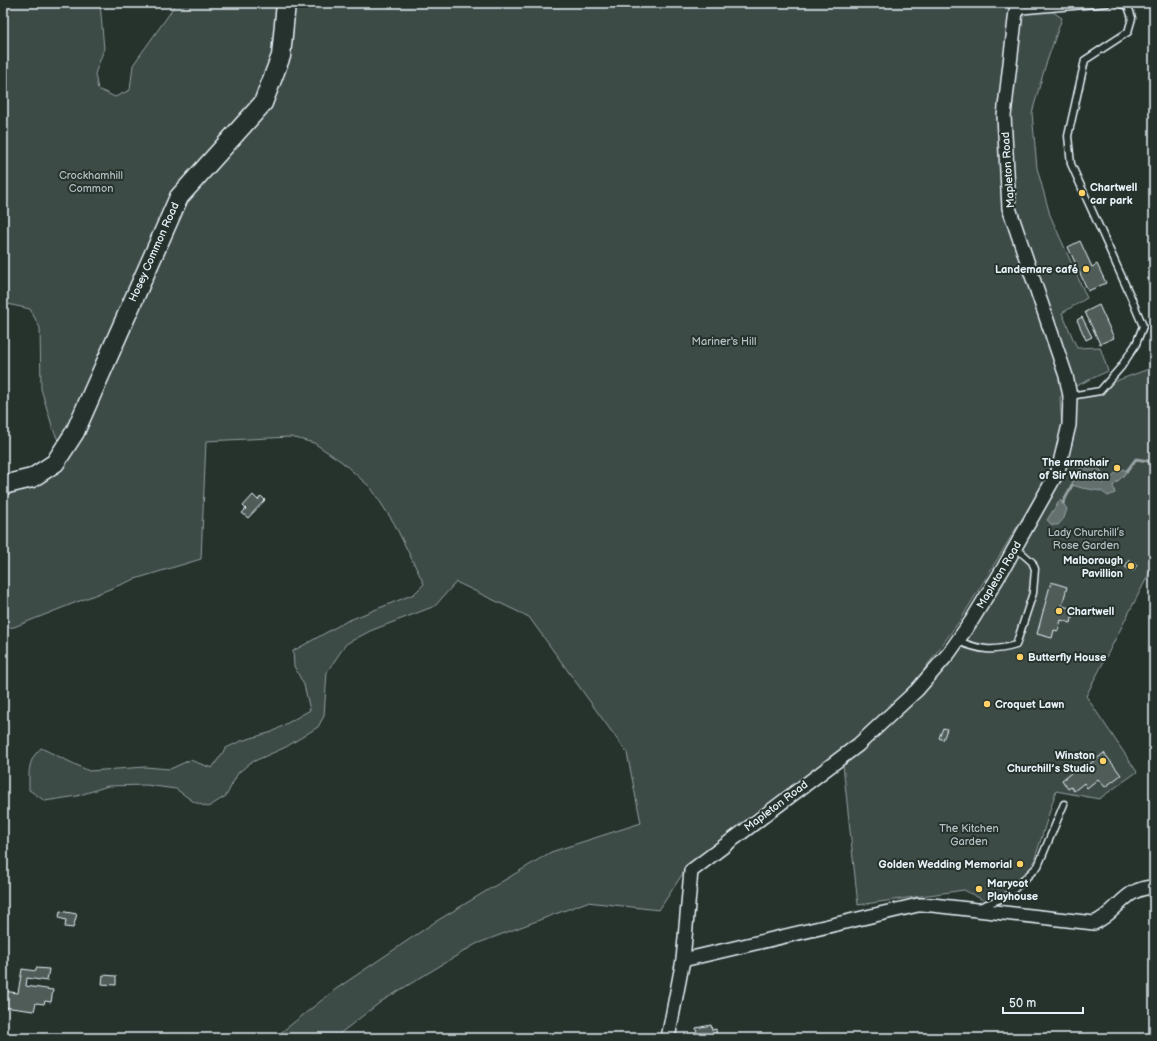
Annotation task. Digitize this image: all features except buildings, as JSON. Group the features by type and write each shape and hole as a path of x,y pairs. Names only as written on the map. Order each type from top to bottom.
{"main road":[{"name":"Hosey Common Road","path":"3,485 32,478 55,463 75,432 179,197 263,104 281,56 286,3"}],"street":[{"name":"Mapleton Road","path":"668,1038 683,960 691,871 858,745 917,690 958,641 972,620 1058,471 1069,425 1070,396 1066,376 1009,208 1004,116 1018,7"},
{"path":"683,960 918,905 932,905 1094,923 1103,919 1130,894 1154,887"}],"lane":[{"path":"1018,7 1107,3"},
{"path":"1070,396 1100,391 1121,367 1136,344 1143,326 1071,164 1068,136 1085,60 1128,32 1132,18 1128,6 1117,3"},
{"path":"958,641 985,650 1002,650 1016,646 1033,593 1035,568 1032,562 1015,547"},
{"path":"971,910 1006,898 1038,866 1064,804"}],"green space":[{"name":"Mariner's Hill","path":"3,3 100,3 104,49 95,74 98,89 115,97 130,90 133,65 170,13 175,3 1040,3 1062,18 1045,67 1032,113 1037,168 1050,215 1087,298 1062,313 1077,348 1100,347 1108,371 1076,386 1060,397 1062,429 1051,471 961,619 918,678 860,736 687,867 659,910 587,902 476,944 382,1001 334,1038 274,1038 336,989 435,922 551,852 641,823 627,753 529,617 456,582 435,606 370,631 346,644 327,672 324,716 318,727 286,747 250,763 238,773 226,796 208,807 194,802 176,789 146,785 108,786 77,796 45,801 29,790 29,772 31,762 41,748 89,771 145,767 170,769 190,760 212,768 226,748 241,741 272,732 310,710 304,685 294,666 293,651 347,621 414,594 424,584 394,523 371,488 342,462 314,443 291,437 206,441 201,559 135,579 14,627 3,628 3,486 27,477 61,447 53,429 41,389 40,328 30,309 3,303"},
{"path":"1154,367 1154,564 1086,696 1137,772 1099,799 1056,791 1032,868 997,899 987,902 964,890 858,905 843,765 861,751 920,691 1060,476 1075,396"}],"shaded area":[{"path":"1087,461 1094,463 1103,473 1100,483 1103,483 1123,469 1127,471 1113,486 1115,493 1108,496 1101,491 1072,485 1073,476"},
{"path":"1060,500 1067,509 1064,518 1058,525 1052,525 1047,520"}],"waterway":[{"path":"1127,471 1136,459 1148,461 1154,466"},
{"path":"1063,503 1072,485"}],"place":[{"name":"Chartwell car park","path":"1082,193"},
{"name":"Landemare café","path":"1086,269"},
{"name":"The armchair of Sir Winston","path":"1117,468"},
{"name":"Malborough Pavillion","path":"1131,566"},
{"name":"Chartwell","path":"1059,611"},
{"name":"Butterfly House","path":"1020,657"},
{"name":"Croquet Lawn","path":"987,704"},
{"name":"Winston Churchill’s Studio","path":"1103,761"},
{"name":"Golden Wedding Memorial","path":"1020,864"},
{"name":"Marycot Playhouse","path":"979,889"}],"park label":[{"name":"Crockhamhill Common","path":"91,181"},
{"name":"Lady Churchill’s Rose Garden","path":"1086,538"},
{"name":"The Kitchen Garden","path":"969,834"}]}
